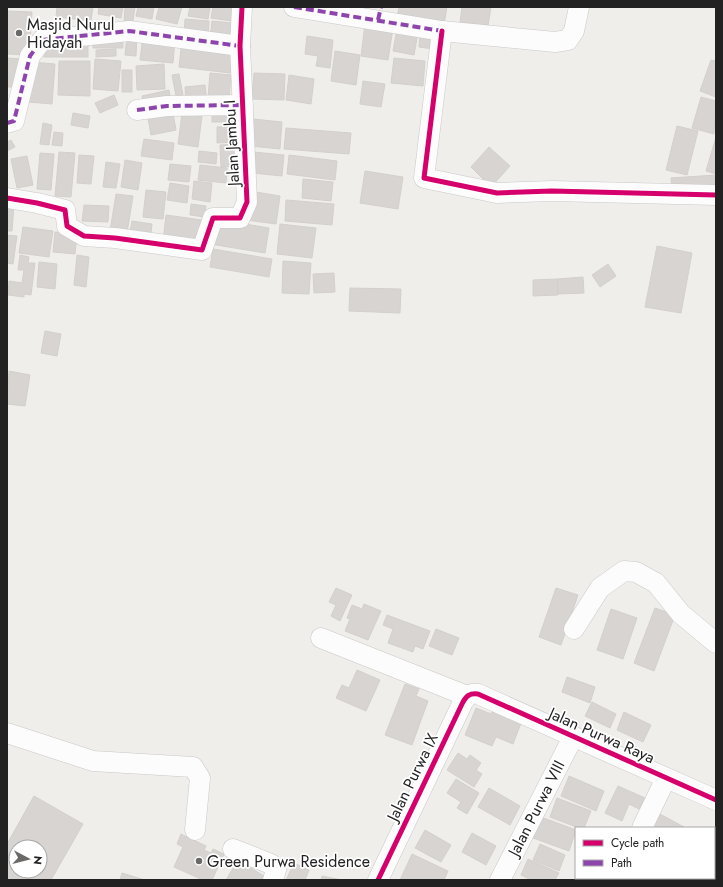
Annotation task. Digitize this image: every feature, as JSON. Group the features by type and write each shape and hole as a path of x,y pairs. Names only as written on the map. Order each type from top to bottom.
{"street":[{"name":"Jalan Jambu I","path":"7,198 65,210 67,226 84,236 115,238 202,250 213,218 240,218 247,202 240,46 242,7"},
{"path":"294,7 380,14 442,31 555,42 568,40 574,31 579,7"},
{"path":"7,123 14,121 30,56 42,40 130,31 240,46"},
{"path":"442,31 424,178 496,193 552,191 716,195"},
{"path":"137,110 167,106 242,105"},
{"path":"574,629 600,588 624,571 636,572 656,583 680,614 716,643"},
{"name":"Jalan Purwa Raya","path":"321,638 472,695 573,737 716,800"},
{"name":"Jalan Purwa IX","path":"378,880 472,695"},
{"path":"7,733 93,761 192,767 200,778 194,830"},
{"name":"Jalan Purwa VIII","path":"500,880 573,737"},
{"path":"642,827 666,778"},
{"path":"233,849 271,864 276,870 273,880"}],"building":[{"path":"57,7 93,7 91,21 56,17"},
{"path":"99,7 123,7 121,18 98,14"},
{"path":"125,7 135,7 133,21 124,21"},
{"path":"138,7 154,7 152,19 136,16"},
{"path":"159,7 182,7 177,24 156,19"},
{"path":"190,7 210,7 208,19 188,16"},
{"path":"213,7 233,7 231,21 211,18"},
{"path":"399,7 447,7 443,30 396,22"},
{"path":"462,7 491,7 488,26 460,22"},
{"name":"Masjid Nurul Hidayah","path":"7,11 32,12 29,55 7,54"},
{"path":"185,19 209,21 208,36 184,35"},
{"path":"212,21 232,23 230,41 210,38"},
{"path":"365,24 393,28 388,60 361,56"},
{"path":"397,29 418,33 414,55 393,51"},
{"path":"127,34 137,34 136,56 125,55"},
{"path":"420,34 434,36 433,49 419,47"},
{"path":"93,35 123,36 123,48 93,48"},
{"path":"143,36 175,39 173,63 140,60"},
{"path":"307,36 333,40 330,68 316,66 318,56 305,54"},
{"path":"182,40 233,46 230,73 179,67"},
{"path":"44,42 88,42 88,57 44,57"},
{"path":"116,49 116,56 96,57 96,50"},
{"path":"335,51 360,55 356,85 331,81"},
{"path":"7,58 23,59 21,87 7,87"},
{"path":"394,58 425,61 423,86 391,83"},
{"path":"95,59 121,61 118,91 93,89"},
{"path":"711,60 716,61 716,97 700,91"},
{"path":"59,61 90,61 90,96 58,95"},
{"path":"32,62 55,64 52,104 29,102"},
{"path":"164,64 165,89 137,90 136,66"},
{"path":"122,70 132,70 132,92 122,92"},
{"path":"210,73 231,75 229,100 208,98"},
{"path":"254,73 285,74 284,100 252,99"},
{"path":"179,74 183,95 176,96 172,75"},
{"path":"289,75 314,79 311,104 286,100"},
{"path":"363,81 385,84 381,107 360,104"},
{"path":"205,85 207,101 186,103 185,87"},
{"path":"169,90 171,101 144,107 142,96"},
{"path":"114,95 118,105 100,113 95,103"},
{"path":"701,97 716,101 714,134 692,128"},
{"path":"212,110 233,110 233,122 212,122"},
{"path":"73,113 90,116 88,128 71,125"},
{"path":"173,113 176,130 151,135 148,118"},
{"path":"182,114 202,116 198,147 178,144"},
{"path":"253,119 282,122 280,149 250,146"},
{"path":"43,123 52,125 49,145 40,144"},
{"path":"238,126 238,142 217,143 217,127"},
{"path":"677,126 698,131 687,175 666,170"},
{"path":"286,128 351,133 349,154 284,149"},
{"path":"54,132 63,133 62,146 52,145"},
{"path":"716,137 716,174 706,171"},
{"path":"144,139 174,143 172,160 141,156"},
{"path":"11,140 15,147 7,151 7,142"},
{"path":"239,144 240,166 221,167 220,145"},
{"path":"489,147 510,166 491,187 471,167"},
{"path":"199,151 217,153 216,164 198,162"},
{"path":"59,152 75,153 71,197 55,196"},
{"path":"254,152 284,155 282,176 252,173"},
{"path":"40,153 54,154 51,190 37,189"},
{"path":"79,155 94,156 91,184 77,183"},
{"path":"289,155 337,161 335,180 287,174"},
{"path":"27,156 33,185 17,188 11,159"},
{"path":"125,160 142,163 138,190 121,187"},
{"path":"106,162 120,164 116,188 103,187"},
{"path":"170,164 191,166 189,182 168,180"},
{"path":"200,165 227,168 226,183 198,180"},
{"path":"365,171 403,177 398,209 360,203"},
{"path":"716,175 716,189 672,191 671,178"},
{"path":"303,179 333,182 331,201 302,198"},
{"path":"194,181 212,183 210,202 192,199"},
{"path":"170,183 189,186 187,203 167,200"},
{"path":"146,190 166,192 163,219 143,217"},
{"path":"250,191 280,196 276,224 246,220"},
{"path":"116,194 133,196 127,233 110,231"},
{"path":"286,200 334,204 332,225 285,221"},
{"path":"7,203 14,204 12,231 7,231"},
{"path":"191,204 206,206 204,217 190,215"},
{"path":"84,205 109,206 108,222 82,221"},
{"path":"166,215 202,220 199,246 163,241"},
{"path":"214,219 269,228 265,253 210,244"},
{"path":"132,221 152,224 150,241 129,237"},
{"path":"280,224 316,228 312,258 277,254"},
{"path":"23,227 53,231 49,257 19,253"},
{"path":"55,232 77,234 75,254 53,252"},
{"path":"7,235 17,236 13,264 7,263"},
{"path":"657,246 692,253 681,313 645,307"},
{"path":"213,249 272,259 269,277 210,267"},
{"path":"20,255 29,257 28,263 35,263 31,295 24,294 24,297 8,295 9,281 22,283 24,270 18,270"},
{"path":"77,255 89,257 86,287 74,285"},
{"path":"283,261 311,263 309,294 282,293"},
{"path":"39,262 57,264 55,289 37,287"},
{"path":"608,264 616,276 600,287 592,275"},
{"path":"334,273 335,292 314,293 313,274"},
{"path":"583,277 584,293 558,294 557,279"},
{"path":"557,279 558,295 533,296 533,280"},
{"path":"350,288 401,289 400,313 349,311"},
{"path":"45,331 61,334 57,356 41,353"},
{"path":"9,371 30,375 25,406 7,404"},
{"path":"336,588 352,595 340,621 331,616 336,605 329,602"},
{"path":"556,588 578,595 561,645 539,637"},
{"path":"364,604 381,611 368,640 345,631 350,619 347,618 352,605 362,609"},
{"path":"655,608 675,615 654,671 634,663"},
{"path":"611,609 637,618 623,659 597,650"},
{"path":"387,615 430,631 423,649 415,646 413,652 388,643 393,629 383,625"},
{"path":"436,629 459,638 452,655 429,646"},
{"path":"357,670 380,680 366,711 336,698 342,685 349,688"},
{"path":"567,677 595,687 590,703 562,692"},
{"path":"405,684 419,689 416,696 428,701 412,745 385,735"},
{"path":"592,702 616,714 610,728 585,716"},
{"path":"494,707 523,718 513,744 496,737 492,746 465,735 476,708 491,714"},
{"path":"624,712 651,725 643,742 617,730"},
{"path":"458,753 467,759 470,755 481,763 476,770 482,774 474,787 447,770"},
{"path":"569,776 604,791 596,811 561,796"},
{"path":"456,779 479,793 467,814 457,808 461,802 447,793"},
{"path":"618,786 645,798 639,809 629,804 622,821 605,813"},
{"path":"489,788 520,806 510,825 478,807"},
{"path":"34,796 83,824 51,880 7,880 8,842 8,879 48,879 48,839 10,839"},
{"path":"557,798 591,811 584,827 576,827 550,817"},
{"path":"656,812 684,827 648,827"},
{"path":"541,817 575,830 569,851 533,838"},
{"path":"425,830 451,845 441,862 415,848"},
{"path":"472,833 496,846 486,865 462,852"},
{"name":"Green Purwa Residence","path":"181,834 206,846 204,850 211,853 213,849 224,854 212,880 203,880 174,867 183,847 177,844"},
{"path":"715,842 716,842 715,861"},
{"path":"540,844 565,855 559,871 533,860"},
{"path":"412,854 448,871 444,880 400,880"},
{"path":"528,859 559,873 555,880 531,880 521,875"},
{"path":"241,862 269,879 226,880 233,868 236,870"},
{"path":"294,863 309,870 305,880 286,880"},
{"path":"122,873 145,880 120,880"},
{"path":"322,876 342,880 321,880"},
{"path":"639,879 663,879 662,880"},
{"path":"686,879 710,879 710,880"}],"marked path":[{"path":"294,7 442,31"},
{"path":"378,20 381,7"},
{"path":"7,123 14,121 30,56 42,40 129,31 240,46"},
{"path":"137,110 167,106 243,105"}],"cycle path":[{"path":"7,198 65,210 67,226 84,236 115,238 202,250 213,218 240,218 247,202 240,46 242,7"},
{"path":"442,31 424,178 497,193 552,191 716,195"},
{"path":"378,880 462,704 466,697 472,694 478,694 716,800"}],"place":[{"name":"Masjid Nurul Hidayah","path":"19,33"},
{"name":"Green Purwa Residence","path":"199,861"}]}
